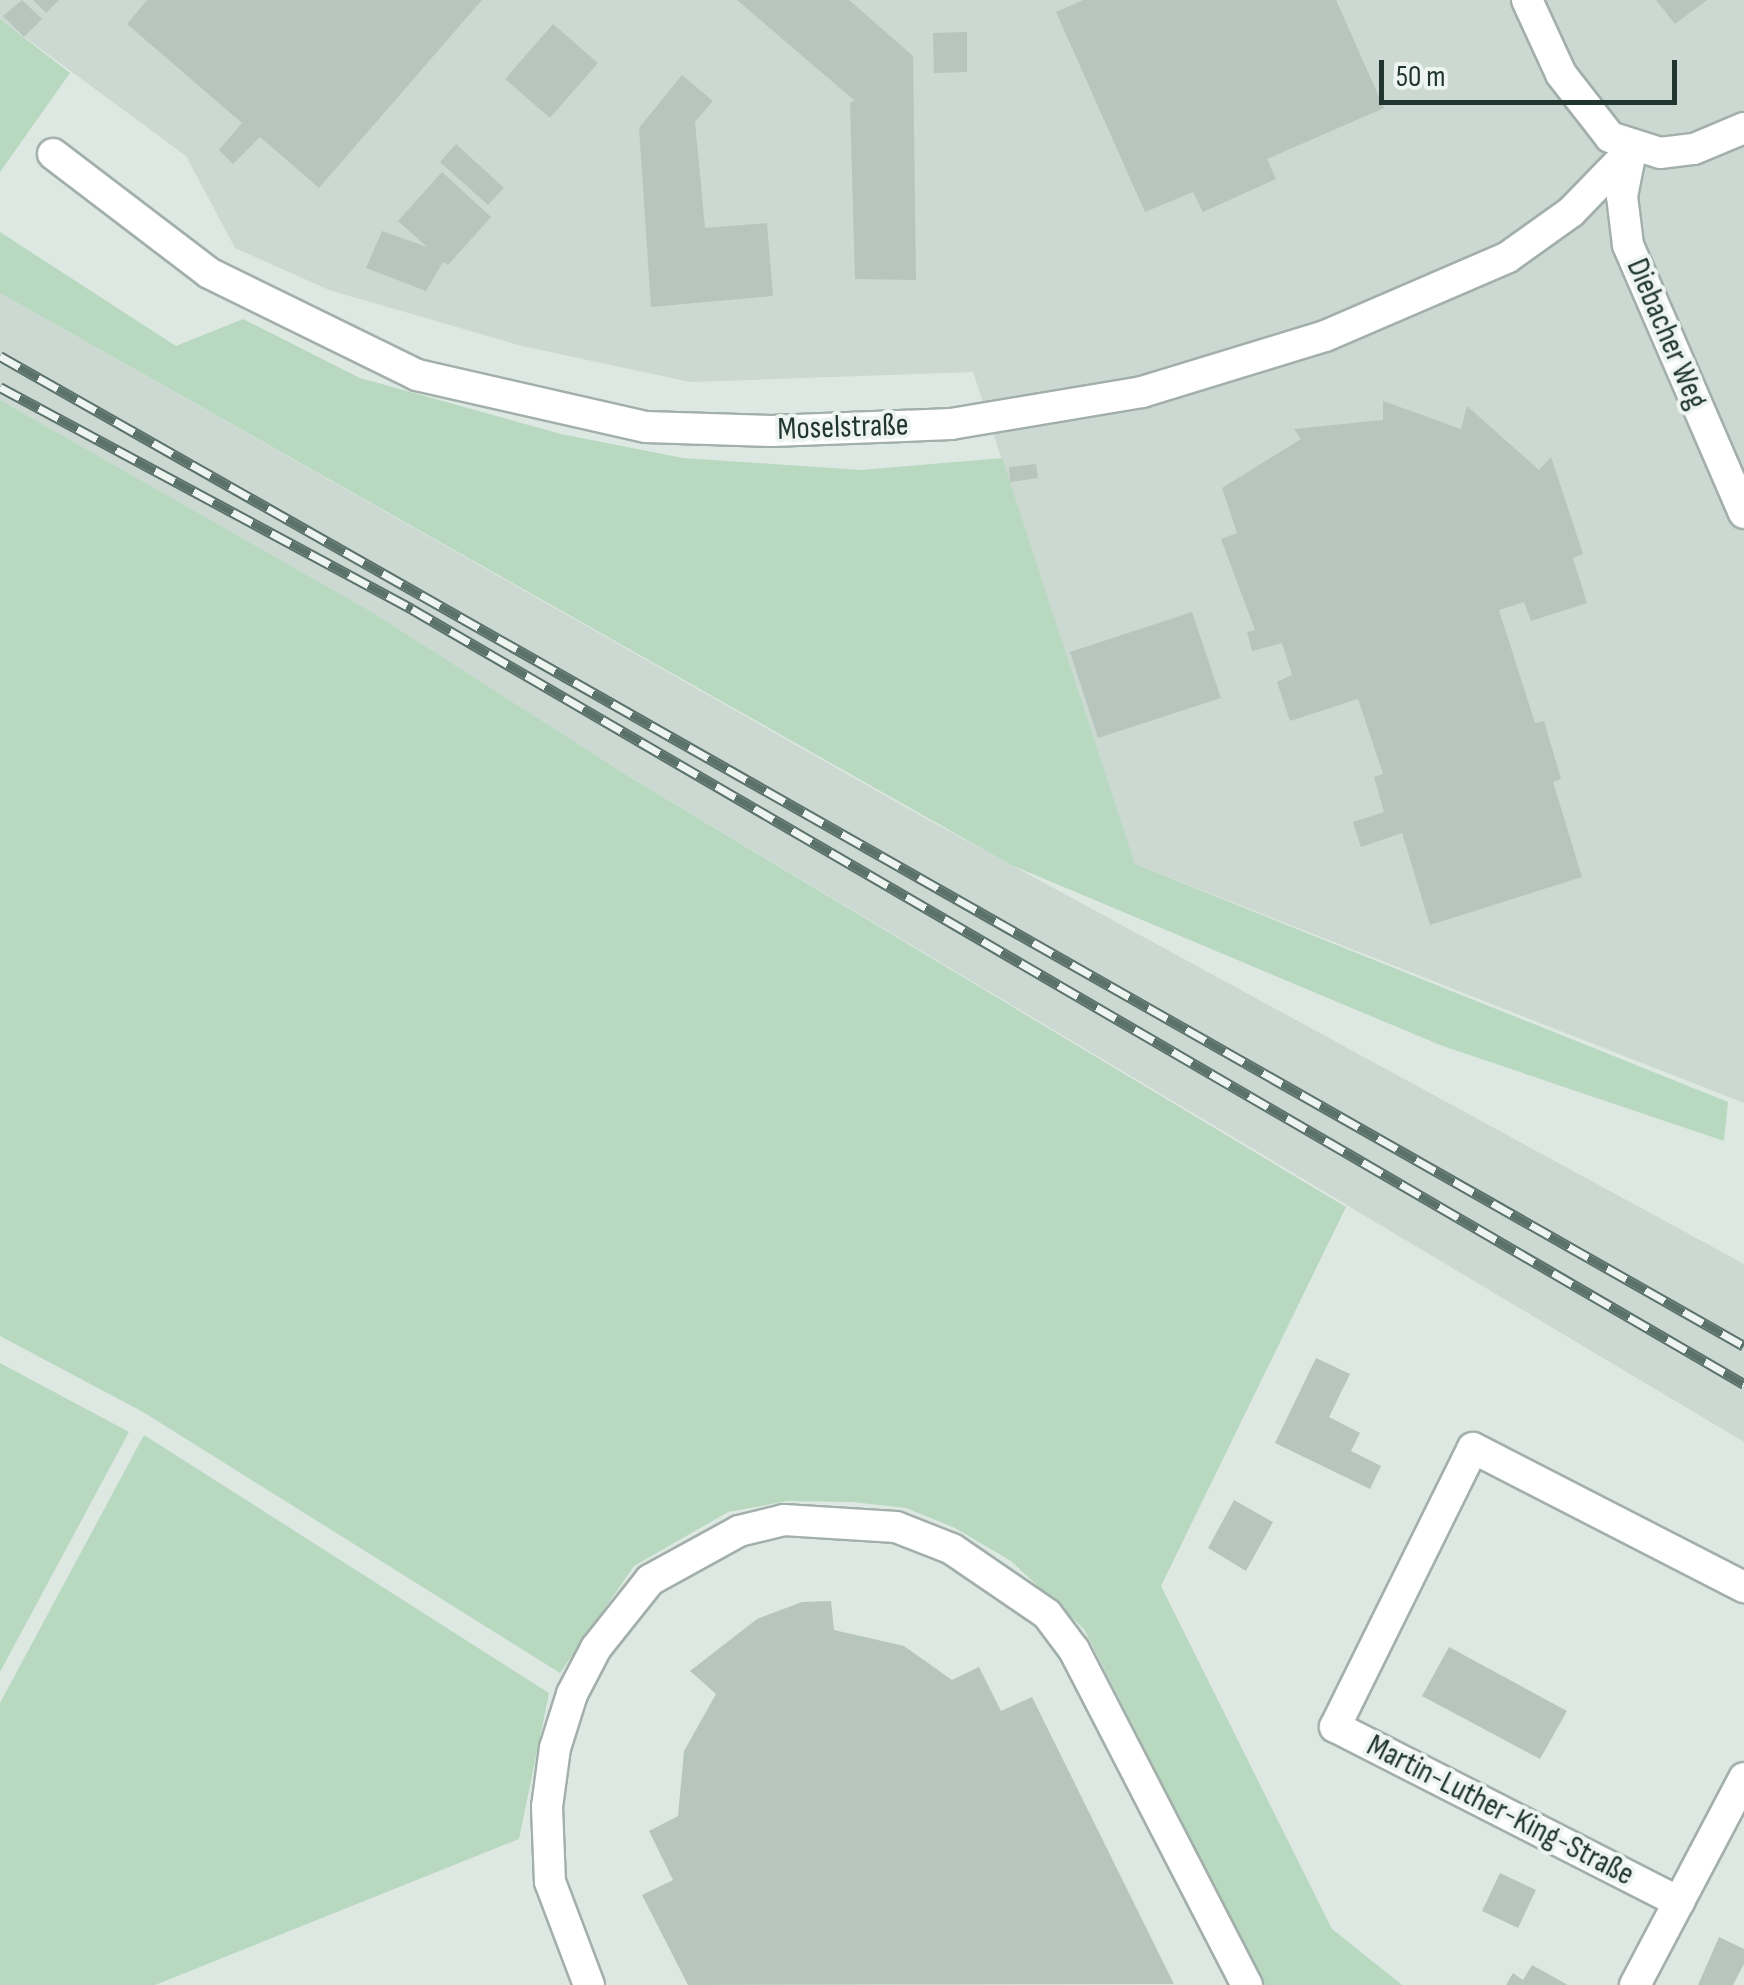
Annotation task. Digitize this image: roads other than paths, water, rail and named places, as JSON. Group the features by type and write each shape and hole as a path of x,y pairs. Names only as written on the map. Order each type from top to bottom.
{"street":[{"path":"1527,0 1586,111 1610,137 1633,148 1694,149 1744,128"},
{"name":"Moselstraße","path":"53,154 209,273 417,375 646,427 771,431 951,424 1142,392 1325,336 1508,257 1571,212 1633,148"},
{"name":"Diebacher Weg","path":"1633,148 1622,196 1628,245 1744,513"},
{"name":"Martin-Luther-King-Straße","path":"1679,1902 1335,1728 1473,1448 1744,1587"},
{"path":"589,1985 550,1882 547,1807 555,1748 572,1694 596,1648 650,1580 725,1537 784,1520 896,1527 952,1549 1047,1614 1074,1650 1247,1985"},
{"path":"1636,1985 1744,1778"}],"railway":[{"path":"0,356 1744,1346"},
{"path":"0,387 412,609 1744,1384"}]}
